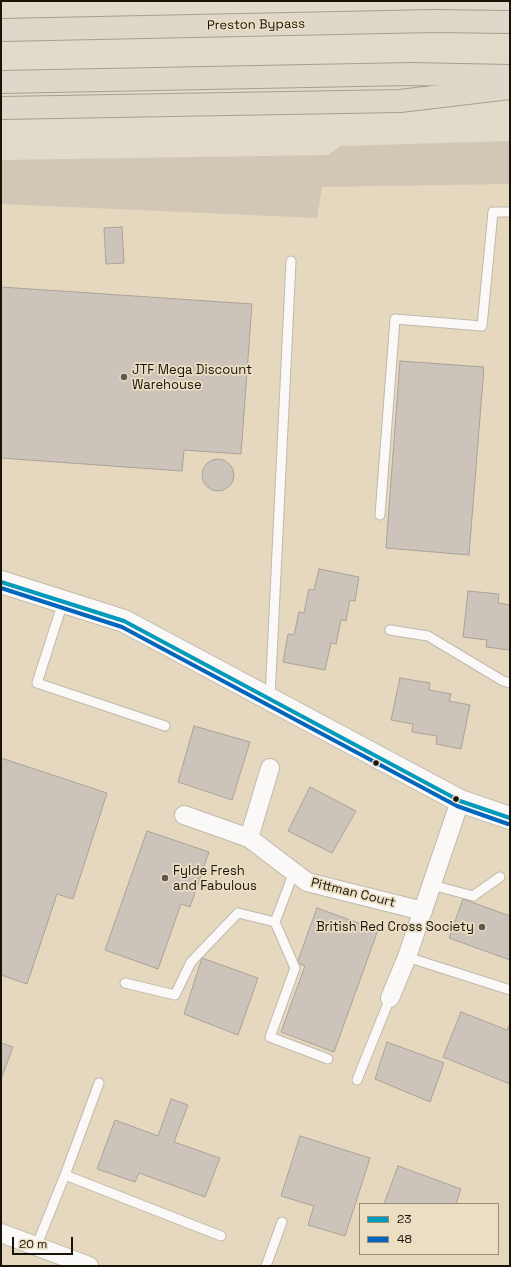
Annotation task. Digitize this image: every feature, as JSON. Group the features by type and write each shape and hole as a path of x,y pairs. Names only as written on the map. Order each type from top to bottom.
{"highway":[{"name":"Preston Bypass","path":"1,30 426,21 510,22"},
{"path":"1,82 411,74 510,76"},
{"path":"1,108 400,101 510,88"}],"street":[{"path":"1,582 124,621 460,802 510,818"},
{"path":"249,838 270,768"},
{"path":"390,998 407,957 460,802"},
{"name":"Pittman Court","path":"184,815 249,838 307,882 423,911"},
{"path":"1,1233 81,1265"}],"lane":[{"path":"380,514 395,319 482,326 493,212 510,212"},
{"path":"270,700 291,261"},
{"path":"63,602 37,683 165,726"},
{"path":"390,630 428,636 503,681 510,683"},
{"path":"294,872 275,922 295,968 270,1037 328,1059"},
{"path":"432,885 473,896 500,876"},
{"path":"125,983 175,996 191,962 238,913 275,922"},
{"path":"407,957 510,990"},
{"path":"357,1080 390,998"},
{"path":"36,1247 65,1175 99,1083"},
{"path":"65,1175 221,1236"},
{"path":"266,1266 282,1222"}],"shaded area":[{"path":"510,141 510,184 322,187 317,218 1,204 1,160 328,155 341,146"},
{"path":"510,184 510,1266 1,1266 1,204 317,218 322,187"}],"building":[{"path":"122,227 124,263 106,264 104,228"},
{"name":"JTF Mega Discount Warehouse","path":"1,287 252,304 241,454 184,450 182,471 1,458"},
{"path":"400,361 484,367 469,555 386,548"},
{"path":"218,459 229,464 234,475 229,486 218,491 207,486 202,475 207,464"},
{"path":"319,569 359,577 355,601 350,600 346,621 341,620 336,644 331,643 325,670 283,662 288,634 294,635 299,612 304,613 309,589 314,590"},
{"path":"468,591 499,594 498,603 510,605 510,650 486,647 487,640 463,637"},
{"path":"400,678 430,683 429,690 451,694 449,701 470,705 461,749 436,744 437,736 412,732 413,724 391,720"},
{"path":"194,726 250,742 232,800 178,782"},
{"path":"1,758 107,793 73,899 57,894 27,984 1,975"},
{"path":"310,787 356,811 332,853 288,831"},
{"name":"Fylde Fresh and Fabulous","path":"147,831 209,852 190,907 181,904 158,969 105,950"},
{"name":"British Red Cross Society","path":"463,899 510,916 510,960 449,938"},
{"path":"317,908 378,930 334,1052 281,1032 305,966 297,963"},
{"path":"202,958 258,978 238,1035 184,1014"},
{"path":"461,1012 507,1030 510,1024 510,1084 443,1057"},
{"path":"387,1042 444,1063 430,1102 375,1079"},
{"path":"1,1043 13,1047 1,1079"},
{"path":"171,1099 188,1105 174,1142 220,1158 205,1197 139,1173 135,1182 97,1169 115,1120 158,1136"},
{"path":"300,1136 370,1158 345,1236 308,1225 314,1206 281,1196"},
{"path":"398,1166 461,1189 456,1203 384,1203"}],"transit line":[{"name":"23","path":"1,582 124,621 460,801 510,818"},
{"name":"48","path":"1,588 122,627 457,806 508,824"}],"place":[{"name":"JTF Mega Discount Warehouse","path":"124,377"},
{"name":"Fylde Fresh and Fabulous","path":"165,878"},
{"name":"British Red Cross Society","path":"482,927"}]}
